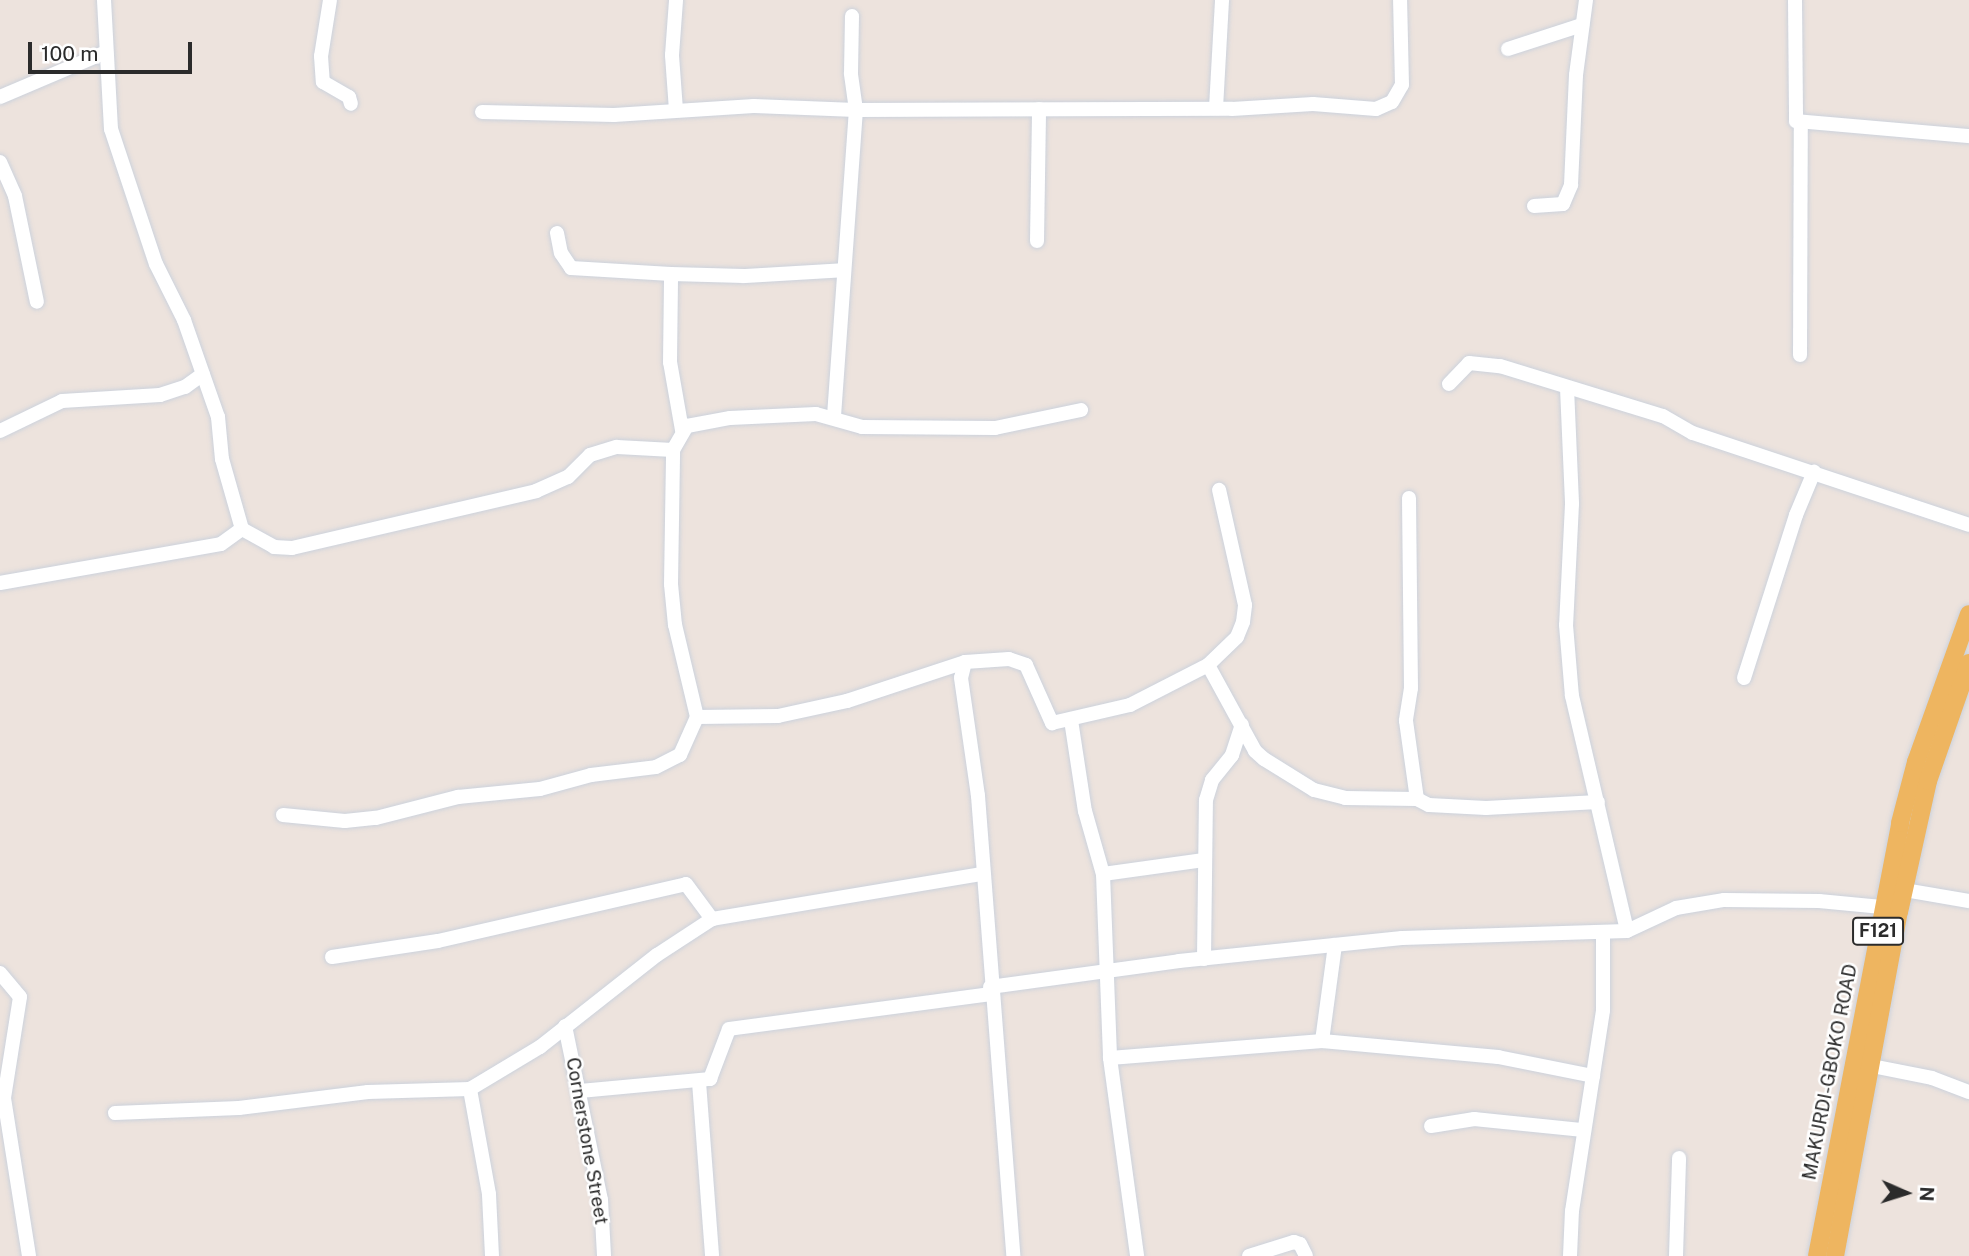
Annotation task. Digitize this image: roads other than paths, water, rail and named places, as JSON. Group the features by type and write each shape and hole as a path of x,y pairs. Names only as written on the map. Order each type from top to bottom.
{"main road":[{"name":"MAKURDI-GBOKO ROAD","path":"1817,1256 1882,907 1916,762 1969,614"},
{"name":"F121","path":"1835,1256 1928,781 1969,663"}],"street":[{"path":"104,0 111,129 156,264 211,398 242,528 274,547 292,548 536,491 568,477 590,455 617,447 673,450"},
{"path":"330,0 321,55 323,82 349,97 351,104"},
{"path":"676,0 672,55 676,110"},
{"path":"1216,108 1222,0"},
{"path":"482,112 614,115 754,106 856,110 1216,108 1314,104 1376,109 1392,102 1402,85 1400,0"},
{"path":"1534,206 1559,206 1567,198 1586,0"},
{"path":"1795,0 1794,109 1801,123 1800,355"},
{"path":"834,416 856,110 851,73 852,16"},
{"path":"1508,49 1582,25"},
{"path":"0,97 106,52"},
{"path":"1037,241 1038,108"},
{"path":"1801,123 1969,136"},
{"path":"0,162 15,196 37,302"},
{"path":"558,233 561,253 571,268 744,276 844,270"},
{"path":"284,815 345,821 376,818 458,797 540,789 591,775 656,767 680,755 697,717 676,625 671,584 673,450 682,430 670,362 671,274"},
{"path":"1449,384 1469,363 1500,366 1671,418 1693,433 1969,525"},
{"path":"0,431 62,401 115,401 185,387 203,374"},
{"path":"185,387 211,398"},
{"path":"1567,388 1572,504 1566,625 1572,696 1627,931"},
{"path":"682,430 700,421 730,418 834,416 862,427 995,428 1081,410"},
{"path":"1744,678 1796,515 1814,472"},
{"path":"697,717 778,716 847,701 965,662 1022,661 1049,721 1071,720 1130,705 1208,665 1237,637 1244,614 1219,490"},
{"path":"1409,498 1411,688 1406,721 1417,799"},
{"path":"0,583 221,544 242,528"},
{"path":"965,662 961,678 978,796 981,874 1013,1256"},
{"path":"1208,665 1255,751 1314,790 1345,798 1417,799 1429,805 1486,808 1598,802"},
{"path":"941,669 961,678"},
{"path":"1071,720 1085,811 1103,874 1110,1058 1137,1256"},
{"path":"1204,959 1203,860 1209,788 1232,755 1242,725"},
{"path":"1232,755 1255,751"},
{"path":"1103,874 1203,860"},
{"path":"115,1113 239,1108 368,1092 470,1089 565,1027 657,955 712,919 981,874"},
{"path":"332,957 438,940 686,884 712,919"},
{"path":"1905,890 1969,901"},
{"path":"580,1091 710,1079 716,1072 729,1029 1108,971 1335,945 1627,931 1676,908 1724,900 1791,900 1882,907"},
{"path":"1570,1256 1583,1130 1603,1010 1603,932"},
{"path":"1322,1041 1335,945"},
{"path":"0,973 15,988 20,1002 3,1091 29,1256"},
{"name":"Cornerstone Street","path":"565,1027 601,1200 604,1256"},
{"path":"1110,1058 1322,1041 1498,1057 1593,1076"},
{"path":"1872,1066 1932,1078 1969,1092"},
{"path":"699,1082 712,1256"},
{"path":"470,1089 489,1194 492,1256"},
{"path":"1432,1126 1474,1119 1583,1130"},
{"path":"1676,1256 1679,1158"},
{"path":"1249,1256 1294,1242 1300,1244 1306,1256"}]}
